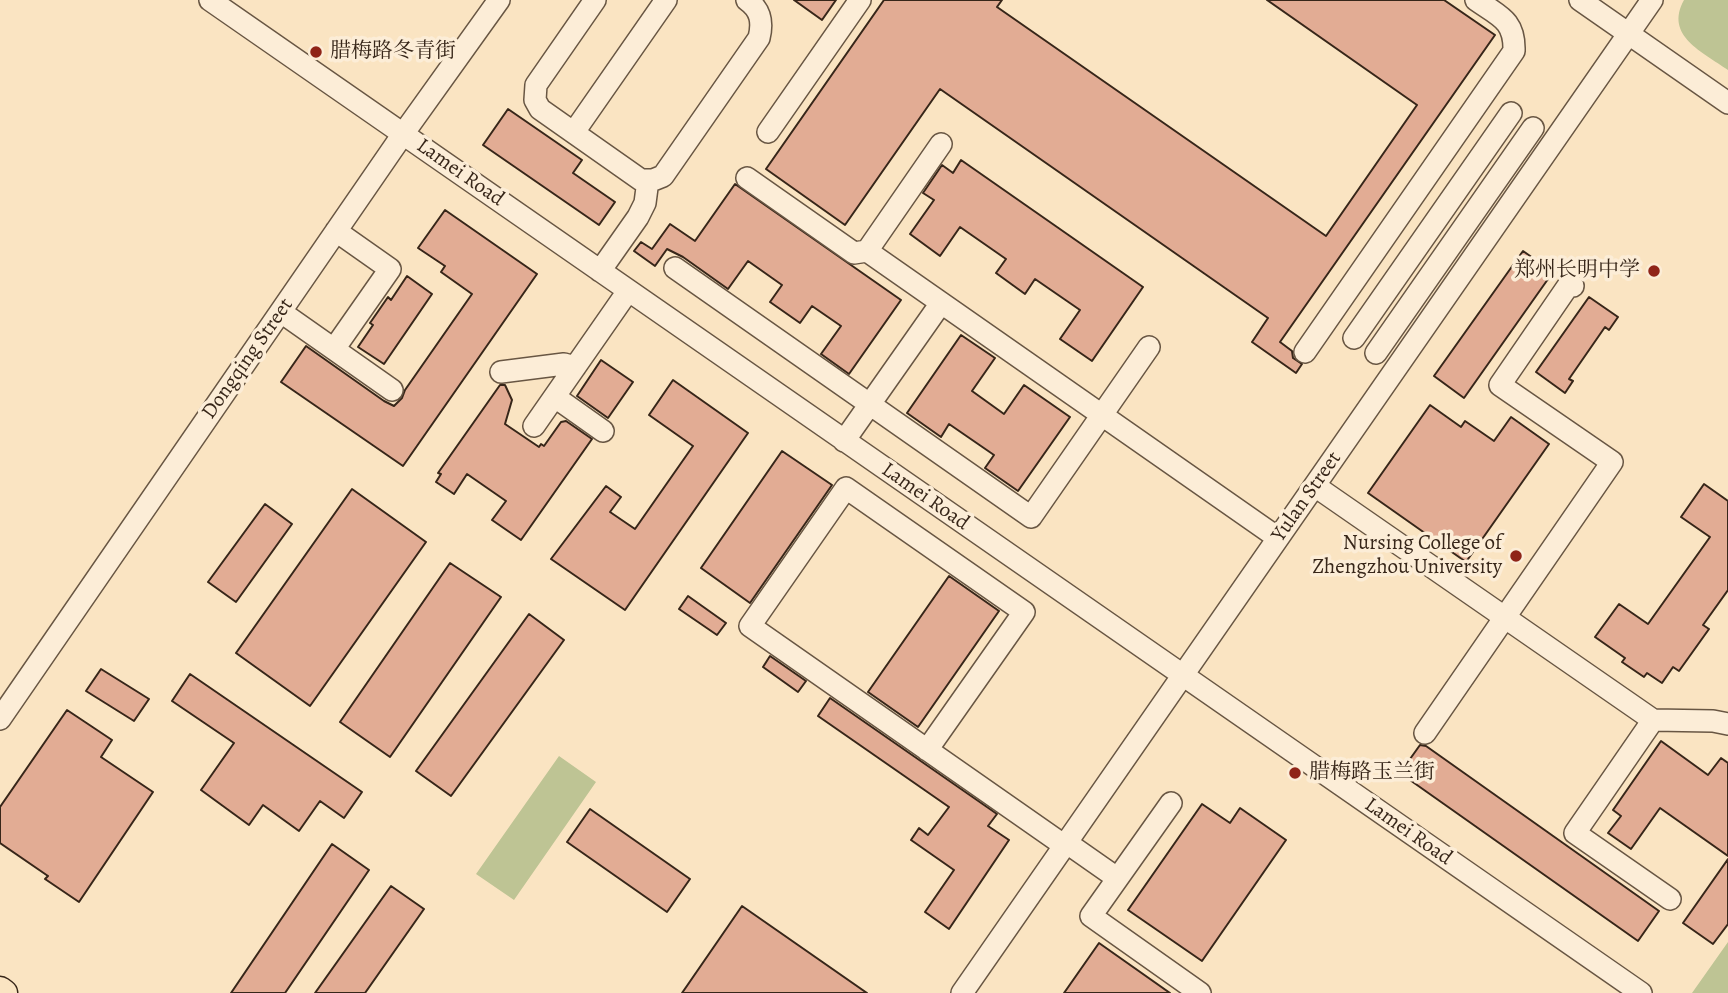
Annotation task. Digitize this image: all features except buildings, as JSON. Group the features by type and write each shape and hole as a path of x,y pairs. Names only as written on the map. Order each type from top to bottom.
{"main road":[{"path":"0,990 4,993"}],"street":[{"name":"Lamei Road","path":"210,0 1641,993"},
{"name":"Dongqing Street","path":"0,719 403,134 499,0"},
{"path":"595,0 536,85 535,100 540,109 641,180 663,176 759,38 762,26 760,16 747,0"},
{"path":"573,132 666,0"},
{"path":"768,132 860,0"},
{"path":"1305,352 1514,51 1515,36 1509,23 1476,0"},
{"path":"1580,0 1728,103"},
{"name":"Yulan Street","path":"962,993 1652,0"},
{"path":"1485,94 1553,142"},
{"path":"1354,338 1511,113"},
{"path":"1376,352 1533,128"},
{"path":"867,251 941,144"},
{"path":"747,178 854,253 867,251 1278,538"},
{"path":"600,271 645,203 648,180"},
{"path":"334,349 390,269 336,231"},
{"path":"674,268 1031,517 1149,348"},
{"path":"1425,733 1612,462 1500,385 1570,283 1573,286"},
{"path":"534,426 628,291"},
{"path":"844,441 941,303"},
{"path":"281,312 392,390"},
{"path":"1328,319 1397,367"},
{"path":"501,372 564,364 575,367"},
{"path":"555,397 603,430"},
{"path":"1315,486 1654,720 1713,721 1728,724"},
{"path":"927,750 1024,612 846,488 750,626 927,750 1117,878"},
{"path":"1654,720 1575,833 1670,899"},
{"path":"1171,803 1091,916 1200,993"}],"green space":[{"path":"1684,0 1728,0 1728,70 1689,42 1683,33 1679,24 1679,13"},
{"path":"559,756 596,782 514,900 476,874"},
{"path":"1728,942 1728,993 1692,993"}],"place":[{"name":"腊梅路冬青街","path":"316,52"},
{"name":"郑州长明中学","path":"1654,271"},
{"name":"Nursing College of Zhengzhou University","path":"1516,556"},
{"name":"腊梅路玉兰街","path":"1295,773"}]}
